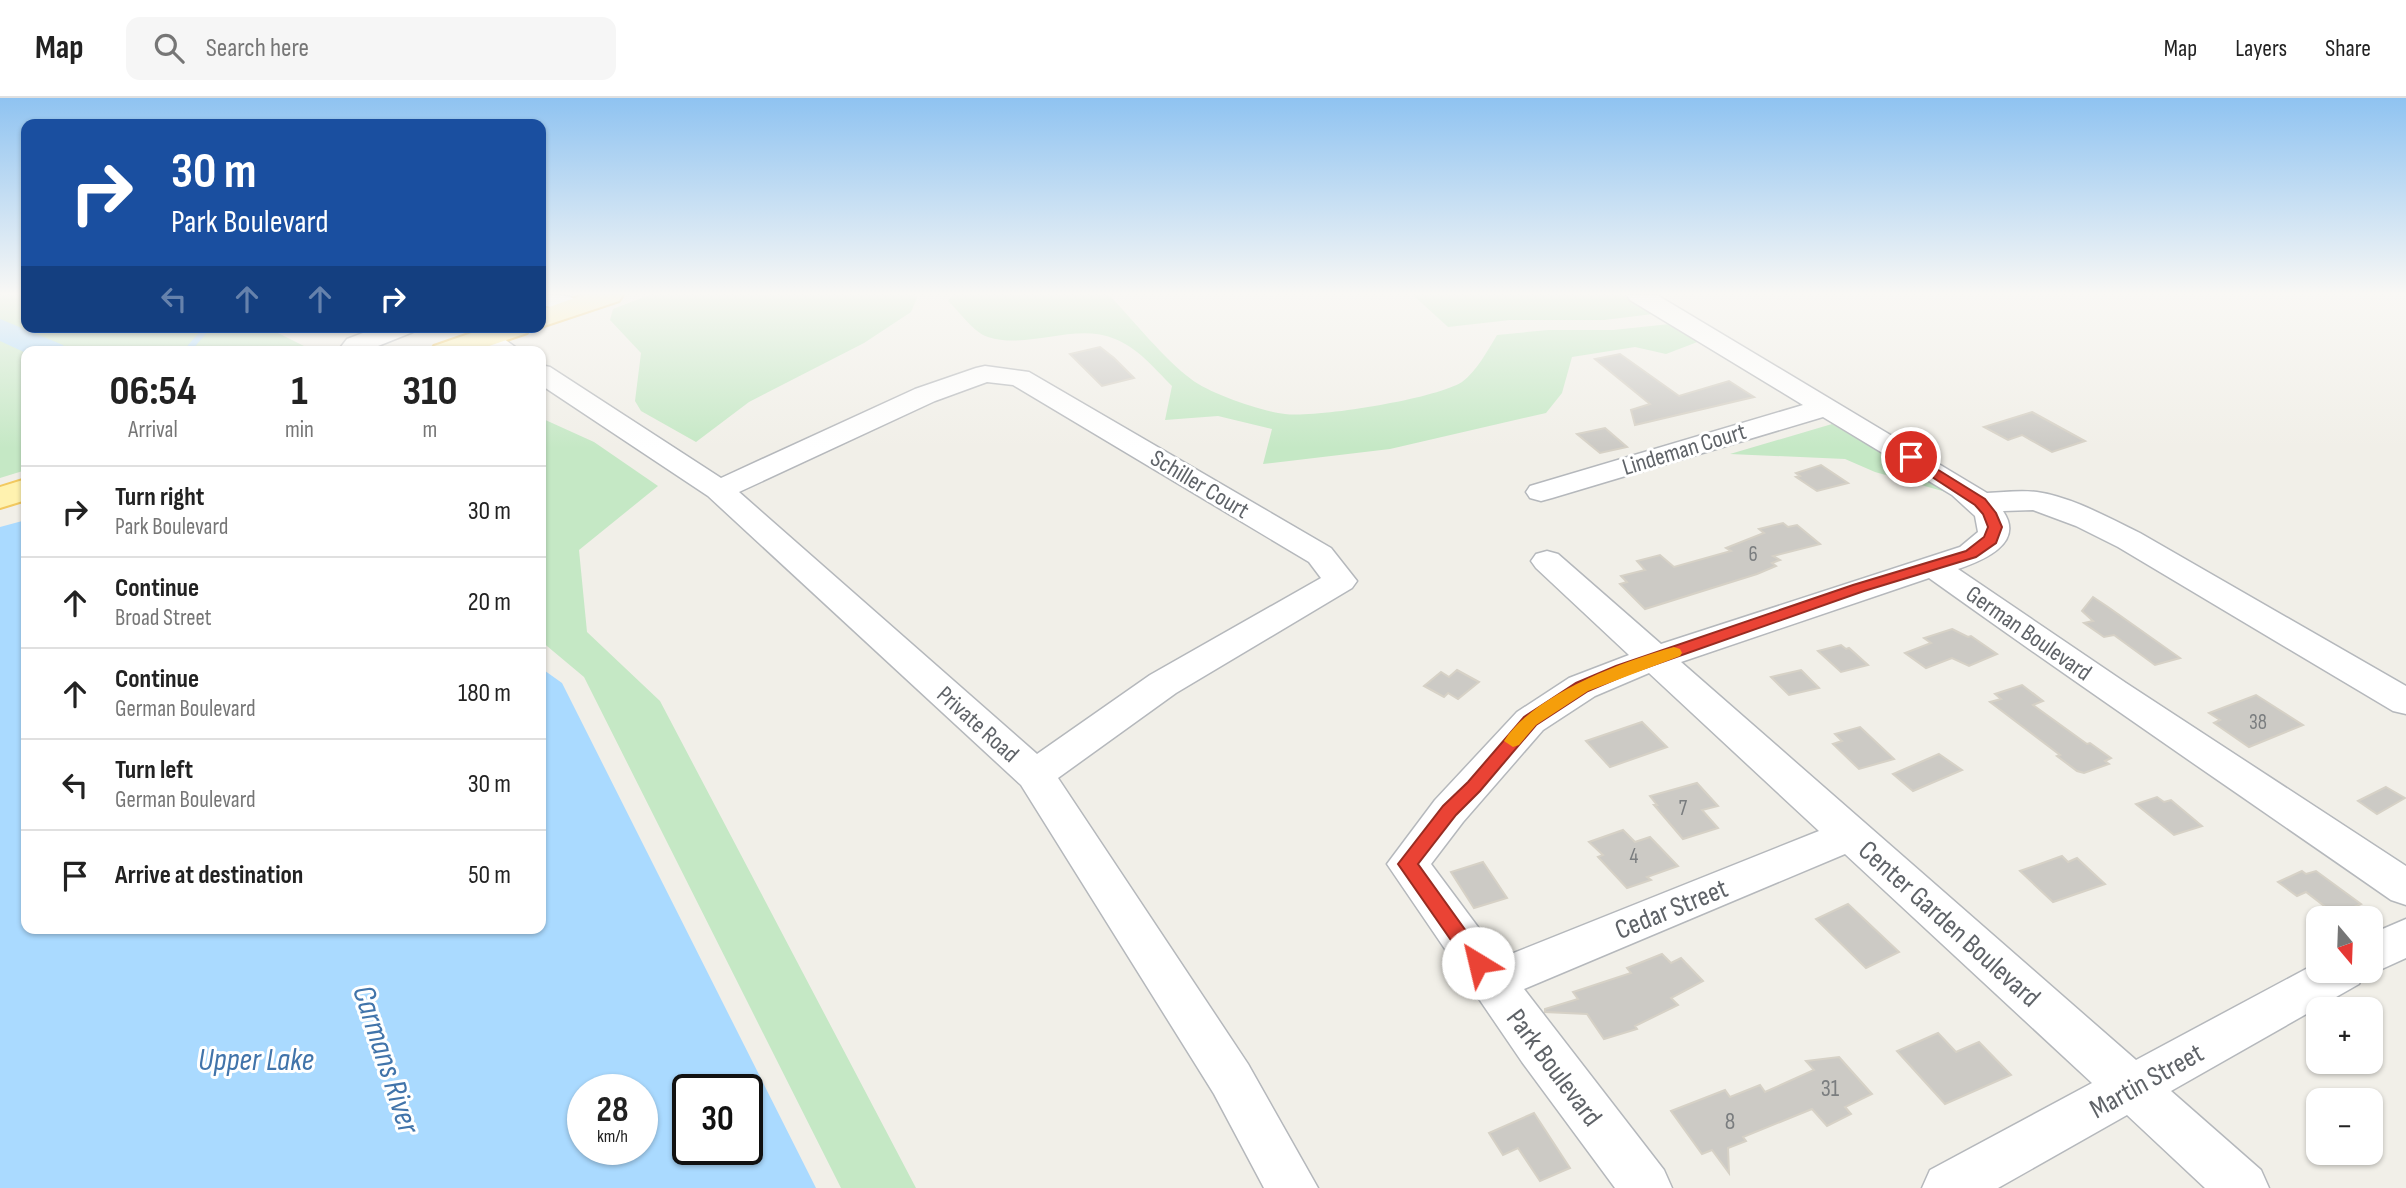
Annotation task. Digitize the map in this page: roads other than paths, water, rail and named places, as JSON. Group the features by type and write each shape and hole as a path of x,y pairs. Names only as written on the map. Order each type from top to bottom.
{"main road":[{"path":"0,498 21,491"}],"street":[{"path":"1724,346 1911,457 1980,502 2036,501 2087,519 2129,540 2406,702"},
{"name":"Schiller Court","path":"719,490 925,395 985,374 1020,378 1320,555 1340,581 1163,684 1035,775"},
{"name":"Private Road","path":"546,376 719,490 1035,775 1231,1079 1292,1188"},
{"name":"Lindeman Court","path":"1541,492 1826,407"},
{"name":"German Boulevard","path":"1933,566 1971,554 1991,540 1995,527 1980,502"},
{"name":"Center Garden Boulevard","path":"1547,561 2243,1188"},
{"path":"1655,659 1883,580 1933,566"},
{"name":"German Boulevard","path":"1933,566 2113,692 2406,888"},
{"name":"Park Boulevard","path":"1646,1188 1492,982 1408,864 1449,811 1530,721 1582,687 1655,659"},
{"name":"Cedar Street","path":"1492,982 1850,835"},
{"path":"2384,949 2406,937"},
{"name":"Martin Street","path":"1948,1188 2319,984"}],"water":[{"name":"Upper Lake","path":"21,521 21,934 546,934 546,672 562,683 759,1074 672,1074 672,1165 763,1165 763,1083 816,1188 0,1188 0,527"}],"water label":[{"name":"Carmans River","path":"387,1059"}]}
